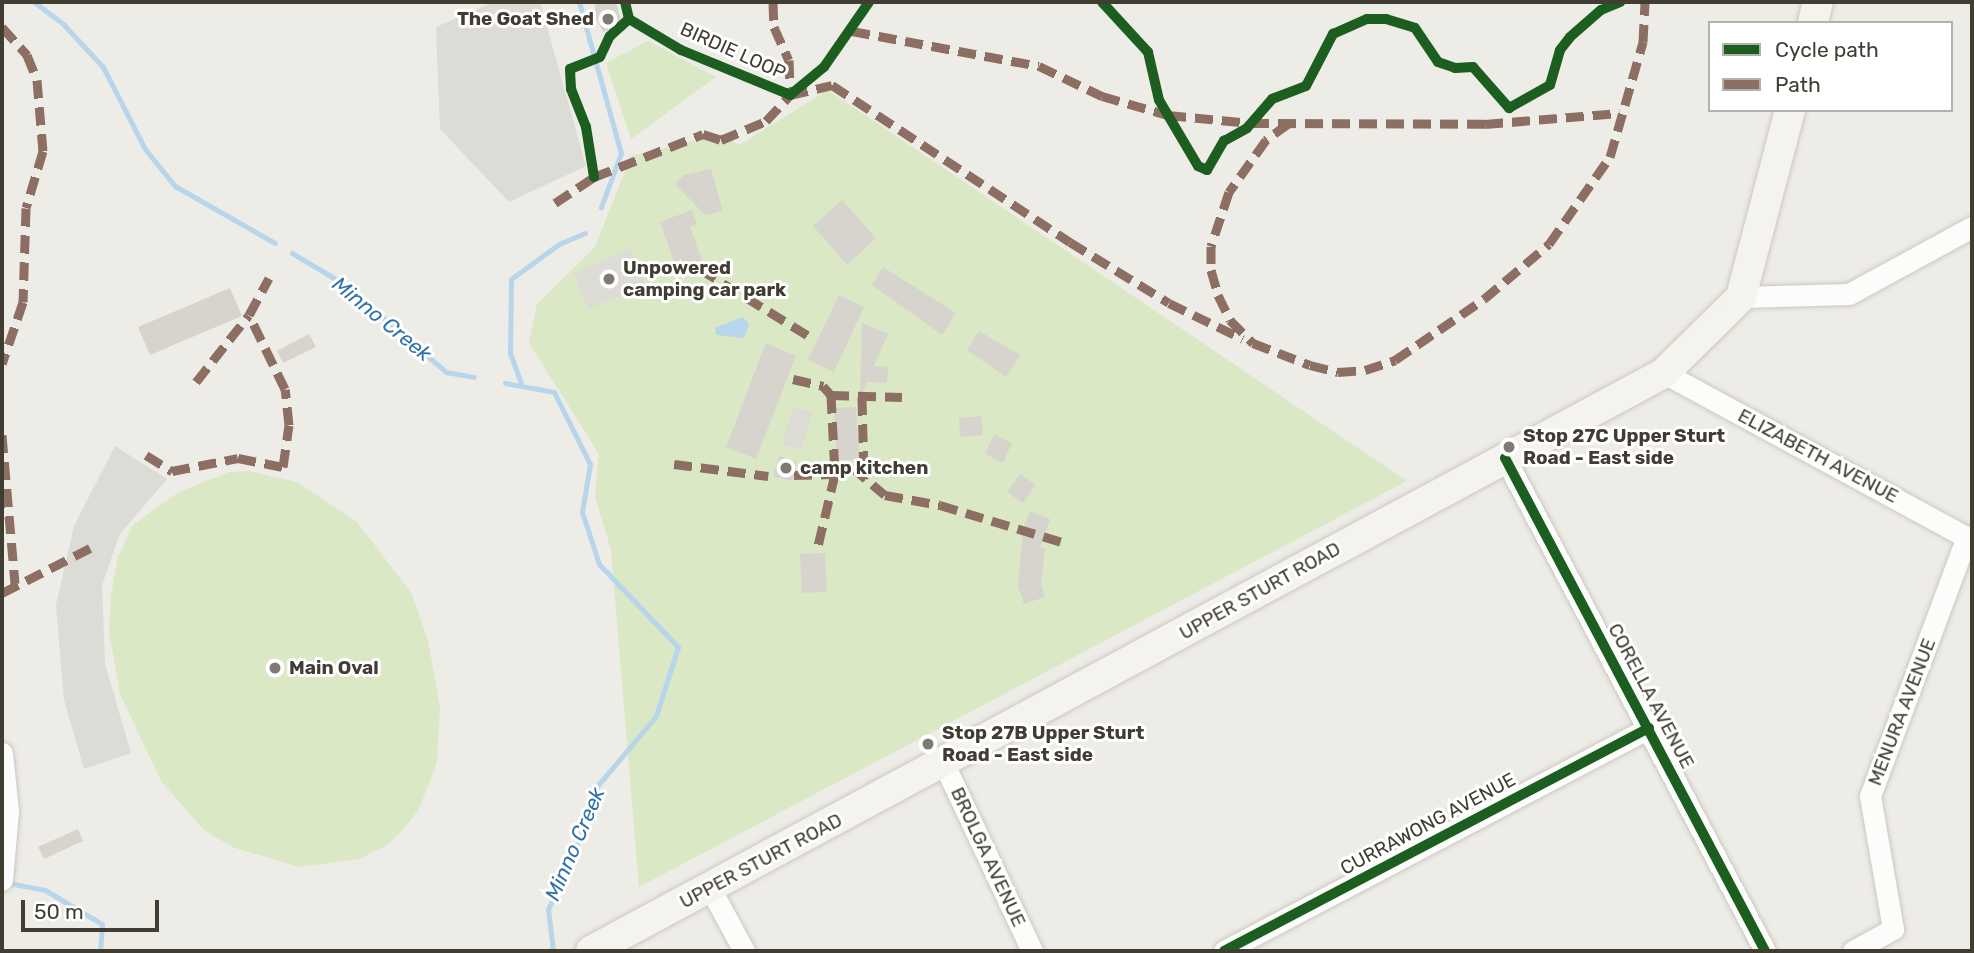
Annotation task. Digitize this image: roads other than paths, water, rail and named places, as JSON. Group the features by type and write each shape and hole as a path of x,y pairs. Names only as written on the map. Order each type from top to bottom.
{"main road":[{"path":"1813,21 1818,2"},
{"path":"1741,297 1789,112"},
{"name":"UPPER STURT ROAD","path":"591,951 944,764 1664,373 1741,297"}],"street":[{"path":"1741,297 1849,294 1972,227"},
{"name":"ELIZABETH AVENUE","path":"1664,373 1970,538"},
{"name":"CORELLA AVENUE","path":"1505,458 1765,951"},
{"name":"MENURA AVENUE","path":"1853,951 1893,929 1870,796 1970,538"},
{"name":"CURRAWONG AVENUE","path":"1224,951 1649,729"},
{"path":"2,753 8,811 2,880"},
{"name":"BROLGA AVENUE","path":"944,764 1032,951"},
{"path":"710,888 744,951"}],"water":[{"path":"743,317 749,325 744,338 716,335 715,328"}],"waterway":[{"name":"Minno Creek","path":"34,2 64,25 103,67 145,149 175,186 275,243"},
{"path":"579,2 621,153 601,207"},
{"path":"522,386 510,353 511,279 559,244 585,233"},
{"name":"Minno Creek","path":"292,253 344,284 446,372 474,377"},
{"name":"Minno Creek","path":"505,383 554,392 590,464 582,512 599,564 678,647 656,716 598,785 572,858 548,909 553,951"},
{"path":"14,884 45,890 102,924 100,951"}],"place":[{"name":"The Goat Shed","path":"608,19"},
{"name":"Unpowered camping car park","path":"609,279"},
{"name":"Stop 27C Upper Sturt Road - East side","path":"1509,447"},
{"name":"camp kitchen","path":"786,468"},
{"name":"Main Oval","path":"275,668"},
{"name":"Stop 27B Upper Sturt Road - East side","path":"928,744"}]}
